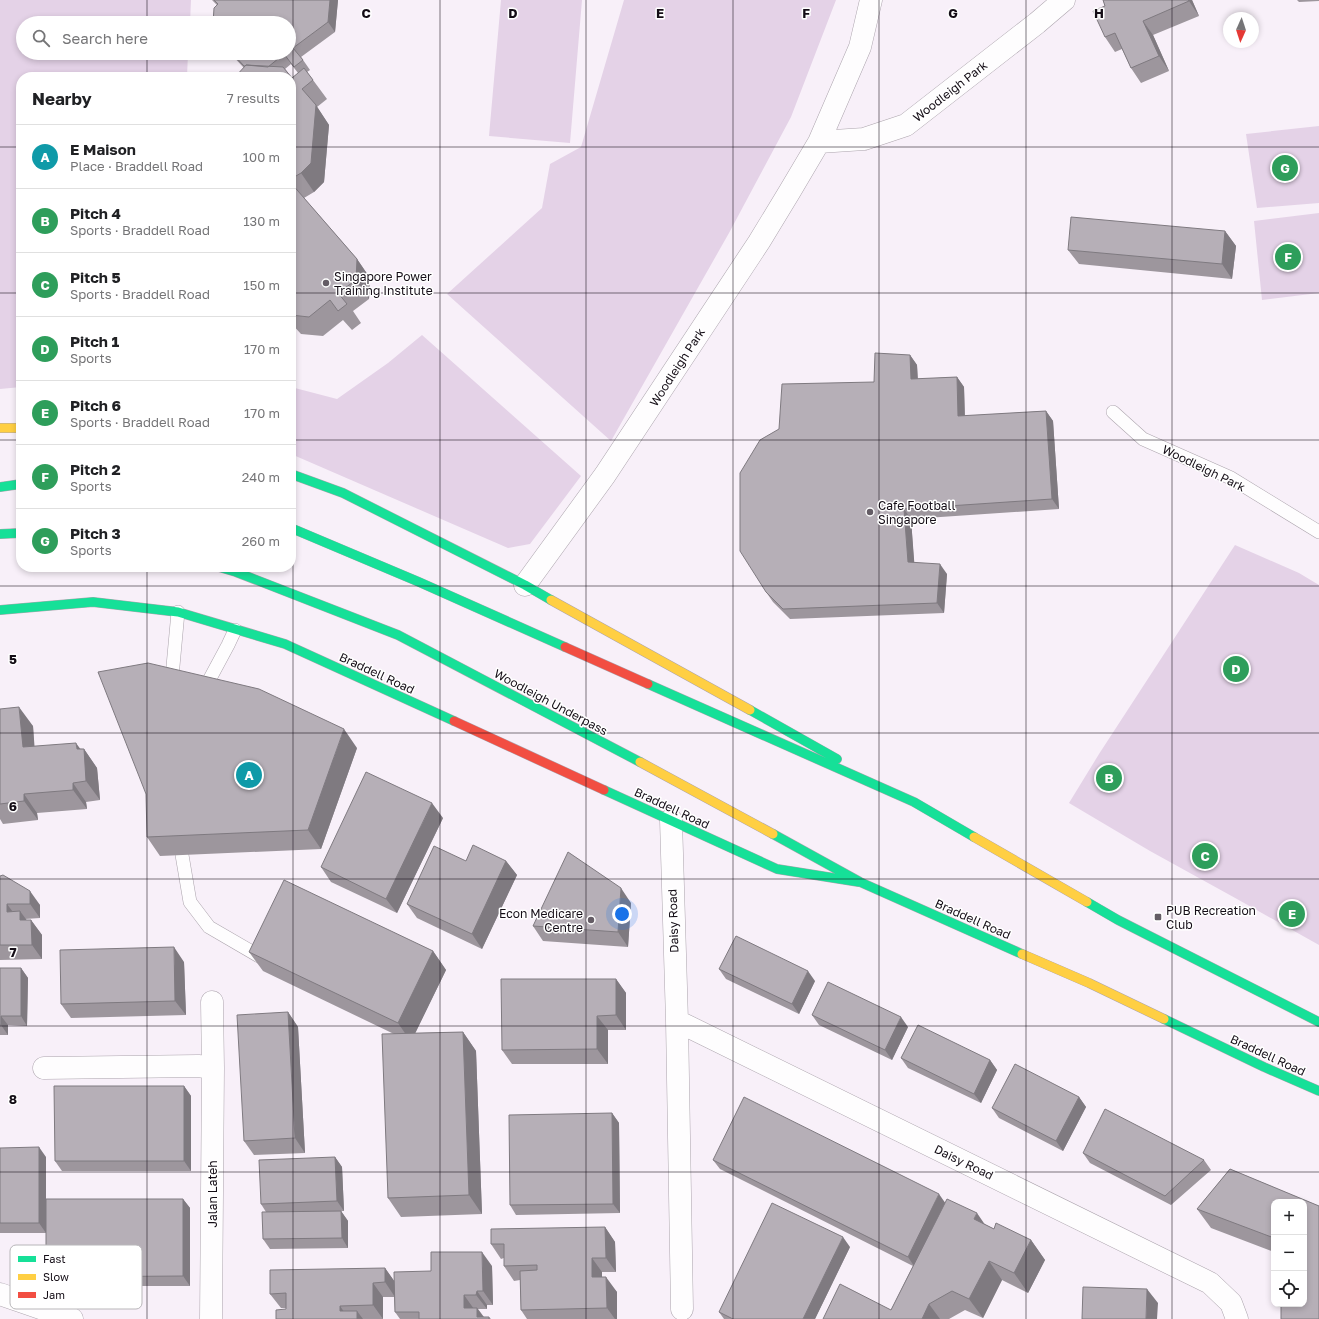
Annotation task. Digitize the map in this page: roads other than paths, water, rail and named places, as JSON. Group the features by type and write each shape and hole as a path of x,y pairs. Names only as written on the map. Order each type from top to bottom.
{"main road":[{"path":"0,428 16,428"},
{"path":"296,476 343,493 525,585 914,802 1118,920 1319,1022"},
{"path":"0,487 16,485"},
{"path":"296,530 426,585 914,802"},
{"path":"0,534 16,533"},
{"name":"Woodleigh Underpass","path":"236,572 398,634 701,794 860,882"},
{"name":"Braddell Road","path":"0,610 93,602 178,612 285,644 777,869 860,882 1089,983 1319,1092"}],"street":[{"name":"Woodleigh Park","path":"525,585 605,476 759,242 819,142 860,47 871,0"},
{"name":"Woodleigh Park","path":"819,142 864,139 906,125 1064,0"},
{"name":"Daisy Road","path":"671,820 677,1021 682,1309"},
{"name":"Jalan Lateh","path":"211,1319 213,1068 212,1002"},
{"name":"Daisy Road","path":"677,1021 1210,1283 1231,1303 1237,1319"},
{"path":"44,1068 198,1066 213,1068"},
{"path":"0,1294 10,1297"},
{"path":"43,1309 72,1319"}],"lane":[{"name":"Woodleigh Park","path":"1113,412 1143,439 1231,478 1319,532"},
{"path":"178,612 172,677 175,683 185,687 201,689 206,686 235,630"},
{"path":"206,686 220,690"},
{"path":"182,855 190,902 209,927 267,961"}],"place":[{"name":"Pitch 3","path":"1285,168"},
{"name":"Pitch 2","path":"1288,257"},
{"name":"Singapore Power Training Institute","path":"326,283"},
{"name":"Cafe Football Singapore","path":"870,512"},
{"name":"Pitch 1","path":"1236,669"},
{"name":"E Maison","path":"249,775"},
{"name":"Pitch 4","path":"1109,778"},
{"name":"Pitch 5","path":"1205,856"},
{"name":"Pitch 6","path":"1292,914"},
{"name":"PUB Recreation Club","path":"1158,917"},
{"name":"Econ Medicare Centre","path":"591,920"}]}
